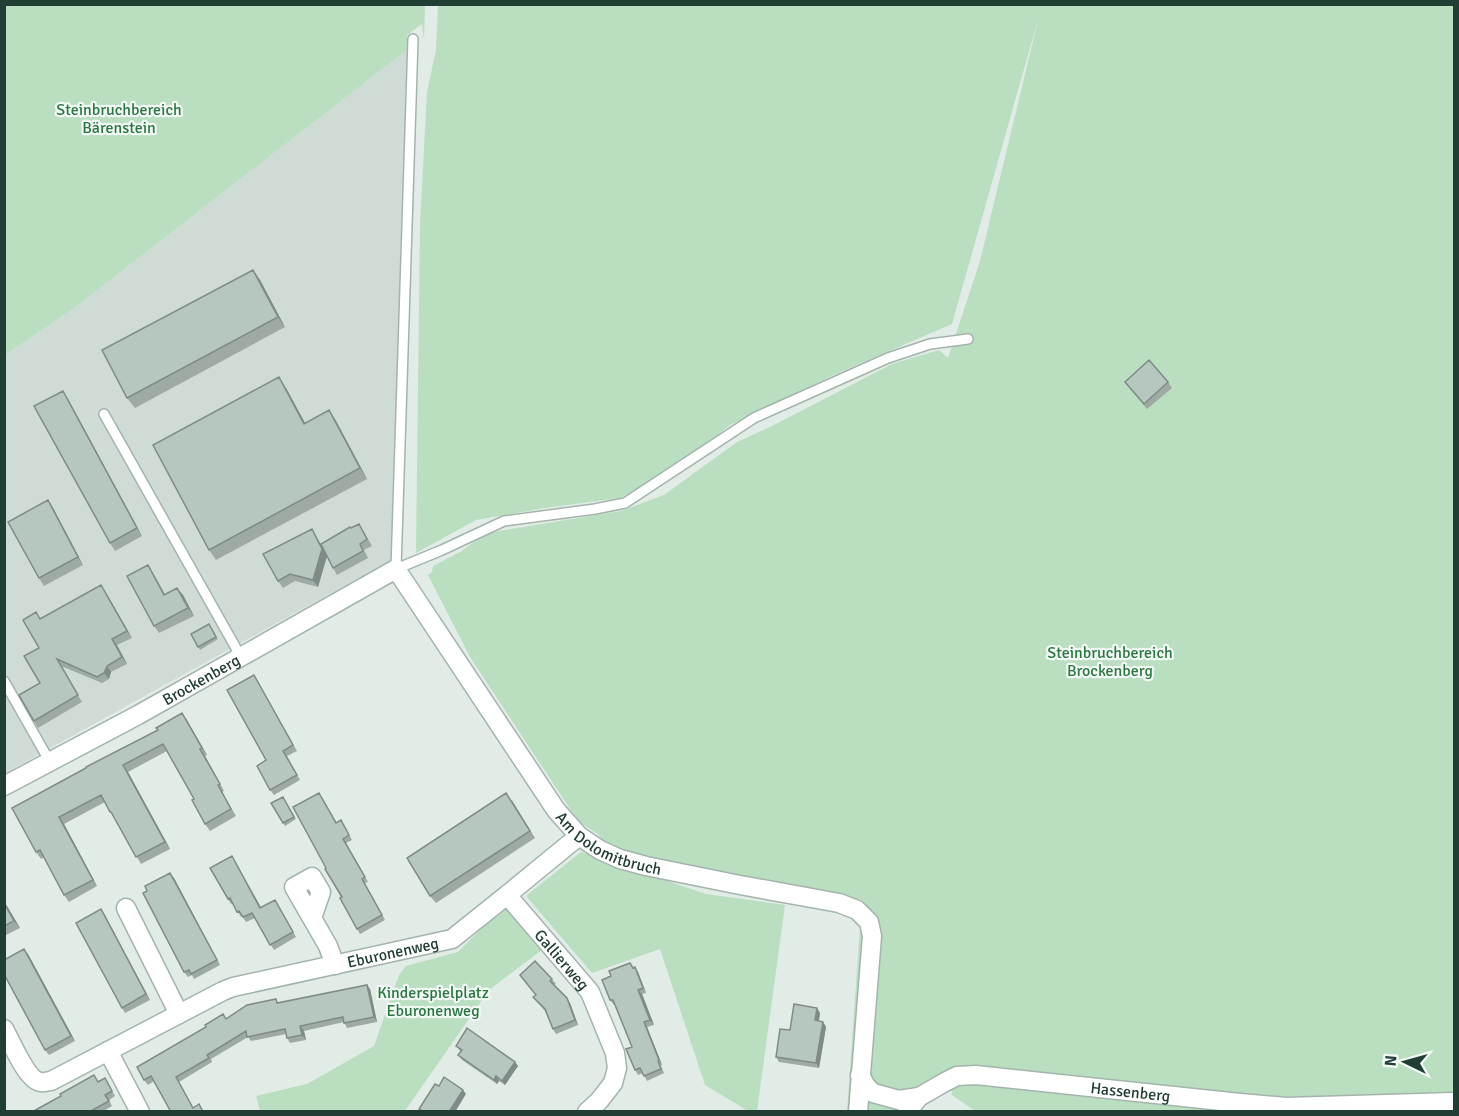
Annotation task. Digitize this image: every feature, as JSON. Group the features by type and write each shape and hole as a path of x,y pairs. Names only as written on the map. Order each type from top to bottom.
{"street":[{"name":"Brockenberg","path":"4,786 138,715 396,569"},
{"name":"Am Dolomitbruch","path":"396,569 556,810 579,836 600,850 620,859 740,885 839,903 857,910 869,922 872,936 858,1112"},
{"path":"507,895 579,836"},
{"name":"Eburonenweg","path":"4,1029 33,1080 51,1081 233,987 452,939 507,895"},
{"name":"Gallierweg","path":"507,895 590,992 615,1053 617,1068 613,1083 587,1112"},
{"path":"126,908 179,1014"},
{"name":"Eburonenweg","path":"312,918 328,946 335,965"},
{"path":"108,1052 140,1112"},
{"path":"860,1075 873,1093 899,1100 919,1097"},
{"name":"Hassenberg","path":"919,1097 957,1076 976,1075 1286,1107 1455,1102"},
{"path":"907,1112 919,1097"}],"lane":[{"path":"413,39 396,569 504,521 625,503 754,418 888,358 930,344 968,339"},
{"path":"104,414 241,657"},
{"path":"4,681 50,762"}],"shaded area":[{"path":"408,49 391,560 5,773 5,355 74,308"}],"green space":[{"name":"Steinbruchbereich Bärenstein","path":"5,4 425,5 424,40 422,24 407,35 408,49 74,308 5,355"},
{"name":"Steinbruchbereich Brockenberg","path":"438,5 1454,5 1454,1111 975,1111 952,1095 951,1069 948,1069 901,1111 847,1111 862,900 651,862 605,844 598,834 578,821 470,657 428,575 432,572 433,566 460,552 487,533 621,511 664,495 737,442 892,364 939,350 948,358 980,261 1039,16 952,324 838,373 730,425 670,472 620,498 476,520 416,553 420,225 427,92 436,50"},
{"path":"581,852 706,894 785,905 757,1111 748,1111 705,1085 660,949 592,973 526,896"},
{"name":"Kinderspielplatz Eburonenweg","path":"506,904 543,949 489,990 405,1111 260,1111 256,1096 307,1084 374,1046 399,975 406,966 458,952"}],"building":[{"path":"253,270 278,317 127,398 102,350"},
{"path":"1149,360 1168,382 1144,404 1125,382"},
{"path":"279,377 304,424 329,410 360,468 209,550 153,445"},
{"path":"63,391 137,528 110,543 34,406"},
{"path":"48,500 78,557 39,578 8,522"},
{"path":"359,524 367,539 360,544 363,551 333,568 321,544"},
{"path":"312,529 322,549 313,580 290,574 278,581 263,554"},
{"path":"148,565 164,595 177,588 188,608 154,626 127,576"},
{"path":"101,585 127,631 112,639 122,657 107,666 104,673 97,677 57,659 78,695 34,721 19,695 40,683 24,656 39,648 23,620 36,612 40,619"},
{"path":"209,624 216,637 198,647 191,634"},
{"path":"254,675 293,745 283,751 297,775 270,790 257,766 266,760 227,690"},
{"path":"182,713 202,748 200,749 231,809 205,824 192,800 194,799 163,744 123,765 165,842 136,857 101,795 59,817 93,880 64,895 40,850 36,852 12,808 158,730 156,728"},
{"path":"319,793 336,823 341,820 349,835 343,839 365,877 362,879 382,915 357,929 293,807"},
{"path":"506,793 530,831 430,896 407,858"},
{"path":"283,797 294,817 283,823 271,803"},
{"path":"232,856 260,908 275,900 293,932 270,945 252,913 243,917 239,911 237,912 210,868"},
{"path":"170,873 217,960 191,974 189,970 184,972 143,893 147,891 145,886"},
{"path":"4,903 14,921 4,926"},
{"path":"101,909 146,994 122,1008 76,923"},
{"path":"24,949 71,1036 45,1050 4,974 4,960"},
{"path":"535,961 567,998 575,1020 553,1029 545,1009 533,997 536,995 520,975"},
{"path":"630,963 633,968 635,967 643,988 638,990 650,1020 644,1022 661,1069 644,1076 640,1068 635,1070 626,1049 632,1047 613,1000 610,1000 602,980 611,976 609,971"},
{"path":"367,985 374,1017 344,1023 343,1017 300,1026 302,1035 287,1038 285,1029 247,1037 246,1031 207,1055 209,1058 176,1077 193,1108 199,1104 203,1112 171,1112 151,1076 144,1080 137,1067 206,1027 205,1025 223,1014 226,1019 247,1005 276,999 277,1003"},
{"path":"794,1004 817,1008 815,1020 823,1022 816,1063 776,1057 780,1029 790,1030"},
{"path":"467,1028 515,1062 502,1081 496,1076 494,1080 458,1055 462,1050 456,1046"},
{"path":"94,1075 98,1082 105,1078 112,1091 105,1095 109,1101 89,1112 32,1112 61,1096 60,1094"},
{"path":"444,1077 463,1090 449,1112 420,1112 419,1109 435,1084 439,1086"}]}
